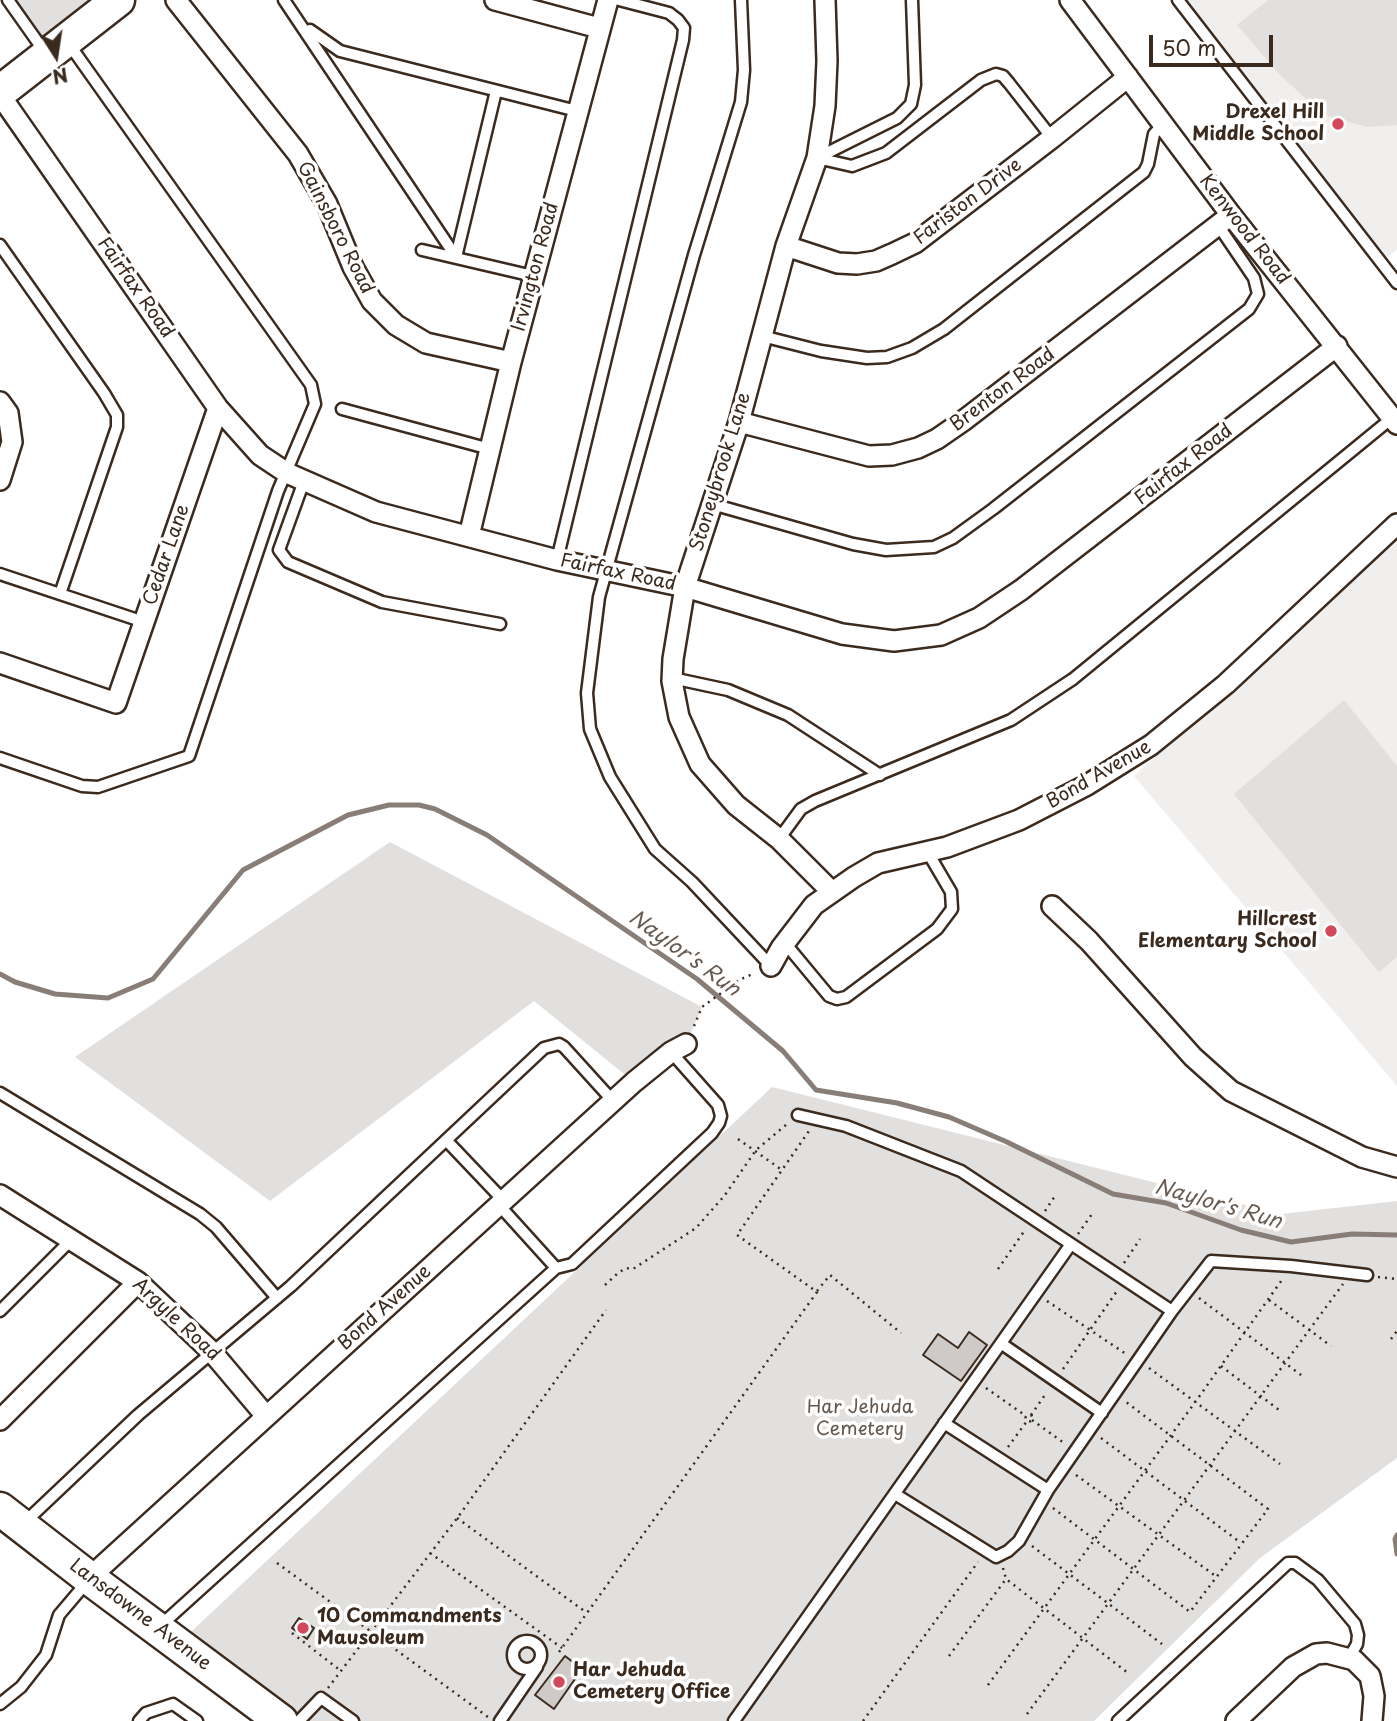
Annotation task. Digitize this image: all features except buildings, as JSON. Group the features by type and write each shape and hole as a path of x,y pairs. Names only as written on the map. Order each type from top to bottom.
{"main road":[{"path":"0,93 118,0"},
{"name":"Lansdowne Avenue","path":"11,1517 266,1713"}],"street":[{"name":"Gainsboro Road","path":"176,0 298,155 327,204 353,267 372,301 396,325 426,343 511,362"},
{"path":"495,0 599,28"},
{"name":"Irvington Road","path":"469,536 533,276 608,0"},
{"name":"Stoneybrook Lane","path":"825,0 825,106 817,158 786,246 739,422 685,587 672,678 679,717 700,764 736,805 779,839 831,891"},
{"name":"Kenwood Road","path":"1070,0 1163,124 1225,220 1337,346 1395,421"},
{"name":"Fariston Drive","path":"786,246 838,263 857,264 876,261 915,243 1128,77"},
{"name":"Fairfax Road","path":"0,93 218,408 260,455 296,477 376,512 557,560 685,587 842,634 894,641 941,635 979,618 1021,590 1337,346"},
{"name":"Brenton Road","path":"739,422 869,456 892,455 918,448 963,421 1225,220"},
{"path":"0,402 8,413 12,442 0,480"},
{"name":"Cedar Lane","path":"0,663 116,703 218,408"},
{"name":"Bond Avenue","path":"771,967 785,943 814,905 831,891 878,863 970,840 1053,804 1151,746 1226,684 1397,524"},
{"path":"1052,906 1090,941 1193,1057 1231,1091 1362,1157 1397,1167"},
{"name":"Bond Avenue","path":"89,1578 613,1101 678,1048"},
{"name":"Argyle Road","path":"0,1195 138,1282 212,1352 266,1416"},
{"path":"0,1420 138,1282"},
{"path":"1236,1721 1293,1667 1316,1654 1327,1653 1354,1660 1370,1676 1374,1696 1371,1720"}],"lane":[{"path":"8,0 57,48 310,385 315,404 279,550 288,562 382,603 500,624"},
{"path":"284,0 300,20 456,257"},
{"path":"557,560 683,40 684,28 669,13 619,0"},
{"path":"741,0 744,69 741,102 627,489 599,597 587,693 590,729 610,777 655,849 692,882 771,967"},
{"path":"817,158 897,118 911,104 915,85 912,0"},
{"path":"1178,0 1397,283"},
{"path":"300,20 319,38 340,51 577,111"},
{"path":"331,68 334,53 340,51"},
{"path":"817,158 852,166 886,153 981,80 996,74 1003,76 1052,138"},
{"path":"456,257 496,91"},
{"path":"762,336 821,351 867,358 887,357 912,348 944,329 1144,172 1154,134 1163,124"},
{"path":"712,504 853,544 886,550 934,547 953,538 1249,309 1258,294 1254,278 1225,220"},
{"path":"0,245 117,415 117,427 60,594"},
{"path":"422,250 533,276"},
{"path":"342,409 489,449"},
{"path":"779,839 801,809 815,801 1011,720 1073,679 1395,421"},
{"path":"0,758 82,786 97,787 189,756 278,491 296,477"},
{"path":"0,574 144,622"},
{"path":"672,678 728,690 788,715 880,775"},
{"path":"785,943 829,996 846,998 937,929 952,909 951,892 928,851"},
{"path":"11,1517 138,1415 277,1297 544,1048 559,1044 564,1046 613,1101"},
{"path":"158,1628 556,1268 572,1264 712,1133 721,1115 718,1105 678,1048"},
{"path":"0,1093 200,1214 216,1227 277,1297"},
{"path":"798,1115 846,1126 961,1171 1172,1311"},
{"path":"446,1140 556,1268"},
{"path":"0,1311 71,1240"},
{"path":"734,1721 1070,1244"},
{"path":"895,1494 996,1557 1008,1551 1021,1538 1045,1495 1172,1311 1211,1261 1292,1266 1367,1275"},
{"path":"1002,1344 1102,1413"},
{"path":"944,1423 1000,1458 1045,1495"},
{"path":"1118,1721 1288,1563 1295,1563 1318,1580 1355,1625 1357,1644 1349,1658"},
{"path":"0,1702 20,1687 46,1655 59,1615 89,1578"},
{"path":"500,1721 539,1664"},
{"path":"299,1721 321,1698 354,1721"},
{"path":"139,1721 146,1713 173,1704 197,1721"}],"path":[{"path":"678,1048 702,1007 738,979"},
{"path":"605,1284 626,1268 633,1269 696,1228 725,1195 756,1150 798,1115"},
{"path":"817,1119 737,1235 817,1292"},
{"path":"738,1139 782,1170"},
{"path":"998,1269 1055,1196"},
{"path":"1070,1244 1092,1214"},
{"path":"1000,1458 1091,1330 1140,1239"},
{"path":"988,1685 1292,1266"},
{"path":"1027,1714 1308,1329 1352,1273"},
{"path":"559,1652 830,1275 901,1333"},
{"path":"1367,1275 1397,1279"},
{"path":"1189,1289 1284,1364 1306,1378"},
{"path":"1036,1293 1196,1401 1280,1464"},
{"path":"1269,1300 1331,1346"},
{"path":"321,1698 457,1518 606,1310"},
{"path":"1391,1339 1397,1331"},
{"path":"1221,1366 1279,1410"},
{"path":"975,1380 1026,1419 1032,1420 1076,1451"},
{"path":"1045,1495 1095,1539 1190,1612 1268,1509 1115,1394"},
{"path":"1031,1415 1032,1420"},
{"path":"1090,1430 1241,1543"},
{"path":"1065,1467 1217,1577"},
{"path":"457,1518 587,1613"},
{"path":"1021,1538 1162,1644"},
{"path":"863,1721 986,1551"},
{"path":"430,1553 562,1648"},
{"path":"1000,1555 1006,1580 1128,1673"},
{"path":"277,1563 494,1721"},
{"path":"949,1656 1006,1580"},
{"path":"292,1633 341,1671"}],"shaded area":[{"name":"Drexel Hill Middle School","path":"1182,0 1397,0 1397,249 1385,260"},
{"name":"Hillcrest Elementary School","path":"1397,541 1397,1086 1134,776"}],"green space":[{"path":"9,0 118,0 47,56"},
{"path":"1268,0 1397,0 1397,125 1367,127 1324,115 1280,75 1237,25"},
{"path":"1344,700 1397,766 1397,957 1379,972 1234,794"},
{"path":"390,842 702,1007 686,1044 634,1082 534,1001 270,1201 75,1057"},
{"name":"Har Jehuda Cemetery","path":"772,1087 1281,1214 1397,1201 1397,1458 1260,1558 1094,1721 283,1721 178,1644"}],"waterway":[{"name":"Naylor's Run","path":"0,974 15,982 55,994 108,998 153,979 243,870 348,815 389,805 419,805 435,809 487,835 697,979 783,1051 816,1090 897,1103 949,1117 1113,1194 1166,1203 1241,1230 1291,1242 1352,1234 1397,1235"},
{"name":"Naylor's Run","path":"1397,1535 1397,1554"}],"place":[{"name":"Drexel Hill Middle School","path":"1338,124"},
{"name":"Hillcrest Elementary School","path":"1331,931"},
{"name":"10 Commandments Mausoleum","path":"303,1628"},
{"name":"Har Jehuda Cemetery Office","path":"559,1682"}]}
